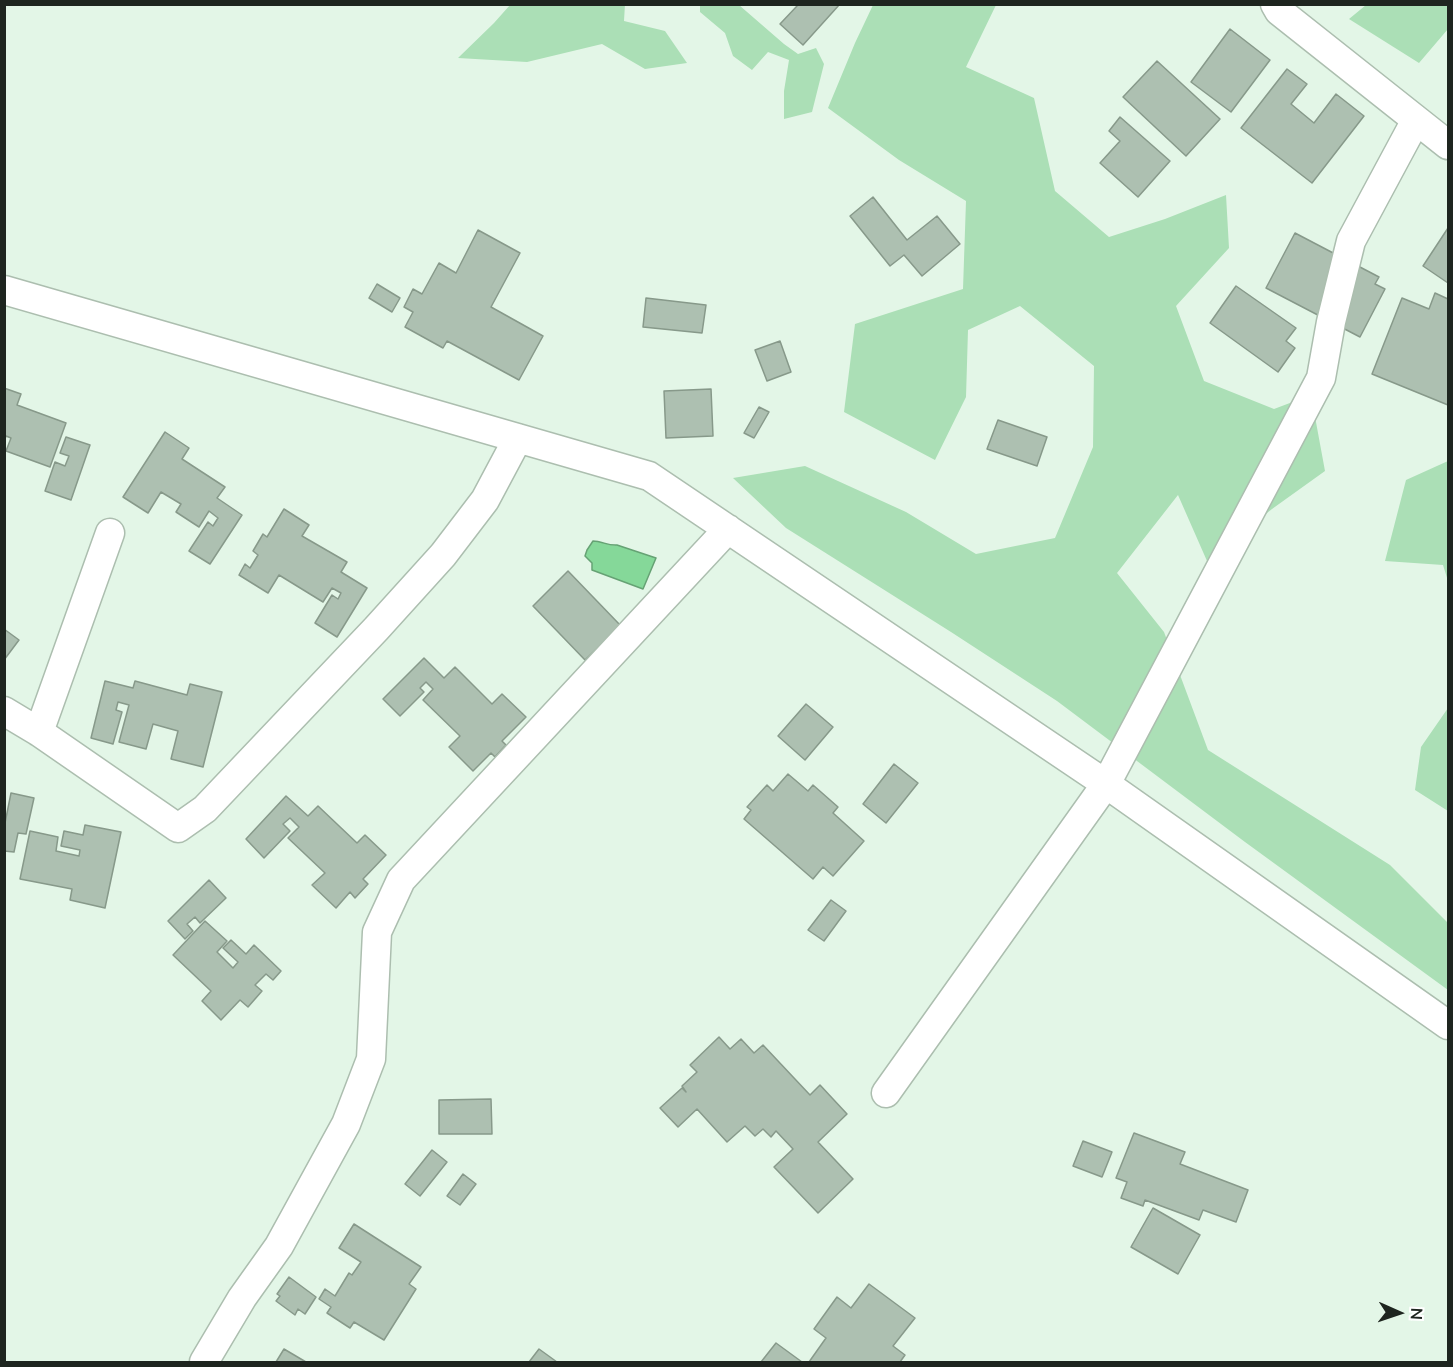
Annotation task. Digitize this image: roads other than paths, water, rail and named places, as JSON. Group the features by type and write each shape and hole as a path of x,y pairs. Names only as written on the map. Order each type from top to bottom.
{"street":[{"path":"1275,4 1280,11 1449,145"},
{"path":"886,1093 1106,784 1321,378 1331,321 1351,241 1416,120"},
{"path":"4,290 649,476 1106,784 1449,1025"},
{"path":"4,711 39,732 178,828 205,809 443,555 485,500 518,438"},
{"path":"204,1362 242,1298 279,1246 346,1125 370,1059 377,932 401,880 728,529"},
{"path":"39,732 110,532"}]}
